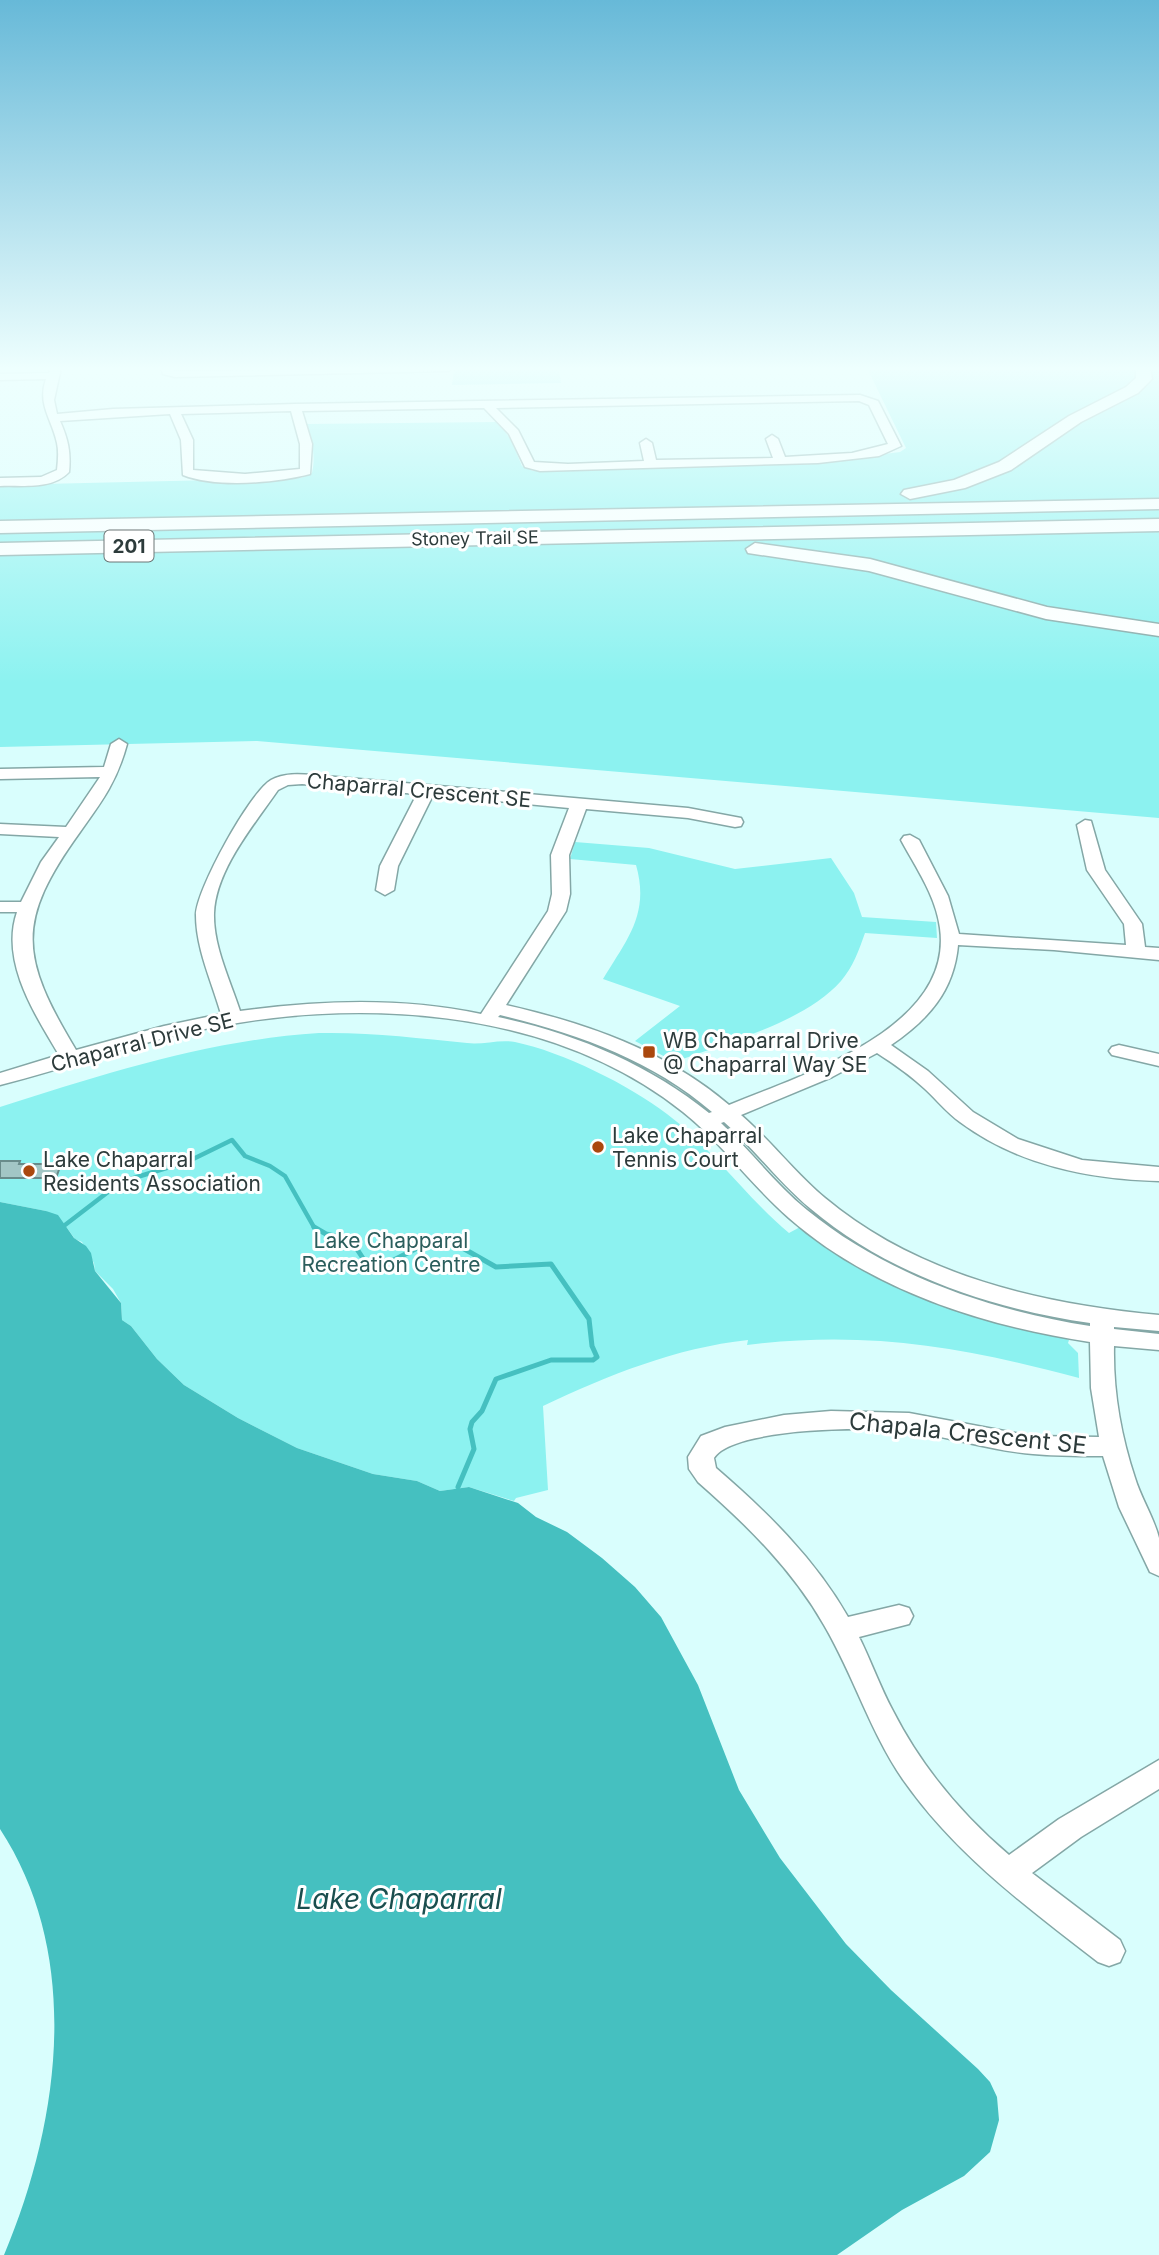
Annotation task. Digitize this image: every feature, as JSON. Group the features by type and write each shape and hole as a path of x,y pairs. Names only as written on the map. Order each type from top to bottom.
{"highway":[{"path":"959,484 984,473"},
{"path":"191,523 825,503 887,498 959,484 991,473"},
{"name":"Stoney Trail SE","path":"0,527 1159,504"},
{"name":"Stoney Trail SE","path":"0,549 1159,525"},
{"path":"258,543 725,547 806,554 881,568 1046,613 1159,630"},
{"path":"881,568 1040,617 1159,638"}],"street":[{"path":"0,482 41,481 61,473"},
{"path":"188,473 203,478 298,473"},
{"path":"67,1053 35,997 24,965 20,938 26,907 44,868 112,772 119,744"},
{"path":"0,774 112,772"},
{"name":"Chaparral Crescent SE","path":"231,1011 207,926 206,901 217,875 272,787 278,782 295,779 427,790 699,815 735,822"},
{"path":"385,890 389,866 427,790"},
{"path":"491,1014 557,911 561,894 560,855 579,804"},
{"path":"1085,825 1096,870 1133,924 1136,951"},
{"path":"0,829 71,832"},
{"path":"707,1121 837,1067 878,1045 909,1022 930,998 946,969 950,939 941,901 910,840"},
{"path":"0,907 26,907"},
{"path":"950,939 1054,944 1159,954"},
{"name":"Chaparral Drive SE","path":"0,1065 170,1031 231,1011 355,1007 491,1014 570,1028 626,1050 683,1080 726,1112 818,1204 884,1248 980,1289 1159,1342"},
{"name":"Chaparral Drive SE","path":"491,1014 613,1062 662,1089 707,1121 799,1215 870,1262 924,1288 1035,1324 1102,1327 1159,1322"},
{"path":"878,1045 917,1071 966,1116 1015,1147 1090,1169 1159,1174"},
{"path":"1119,1051 1159,1060"},
{"name":"Chaparral Drive SE","path":"0,1079 67,1053"},
{"path":"1102,1327 1102,1393 1111,1447 1136,1521 1159,1566"},
{"name":"Chapala Crescent SE","path":"1108,1951 1008,1873 967,1836 917,1774 889,1732 842,1630 814,1587 780,1544 704,1472 702,1454 715,1440 724,1436 792,1423 863,1419 924,1424 1031,1445 1111,1447"},
{"path":"842,1630 899,1616"},
{"path":"1008,1873 1070,1828 1159,1773"}],"green space":[{"path":"311,473 1159,473 1159,818 257,741 0,747 0,485 301,478"},
{"path":"575,842 649,848 735,869 831,858 854,893 862,917 936,922 937,938 865,933 845,976 807,1009 763,1030 675,1062 635,1041 680,1006 603,979 628,938 638,912 640,882 636,865 570,859"},
{"name":"Lake Chapparal Recreation Centre","path":"319,1033 375,1034 473,1043 509,1041 554,1053 574,1062 615,1081 667,1114 699,1142 789,1233 802,1226 813,1235 1069,1340 1068,1343 1078,1353 1079,1378 995,1358 915,1344 833,1339 747,1345 748,1340 694,1349 643,1364 543,1406 548,1490 516,1498 514,1501 469,1487 440,1491 417,1481 373,1474 297,1448 238,1418 184,1385 157,1359 131,1326 122,1320 121,1303 113,1289 95,1271 94,1263 82,1242 75,1239 65,1225 46,1211 0,1202 0,1107 157,1060 237,1043"}],"water":[{"name":"Lake Chaparral","path":"0,1202 58,1215 74,1238 91,1253 95,1271 121,1303 122,1320 131,1326 157,1359 184,1385 238,1418 297,1448 373,1474 417,1481 440,1491 469,1487 518,1503 536,1517 567,1532 635,1587 661,1617 698,1685 739,1790 780,1858 846,1944 990,2082 997,2097 999,2120 990,2152 964,2176 902,2210 837,2255 4,2255 39,2150 49,2095 54,2040 53,1985 44,1930 26,1878 0,1829"}],"building":[{"name":"Lake Chaparral Residents Association","path":"0,1161 61,1164 56,1178 0,1178"}],"waterway":[{"path":"65,1225 121,1182 189,1161 232,1140 245,1156 270,1166 285,1176 315,1229"},
{"path":"314,1227 326,1234 351,1240 368,1266"},
{"path":"384,1265 431,1241 459,1246 496,1267 551,1264 589,1319 592,1346 597,1357 593,1360 551,1360 496,1379 482,1411 472,1422 470,1429 474,1449 458,1487"}],"place":[{"name":"WB Chaparral Drive @ Chaparral Way SE","path":"649,1052"},
{"name":"Lake Chaparral Tennis Court","path":"598,1147"},
{"name":"Lake Chaparral Residents Association","path":"29,1171"}]}
